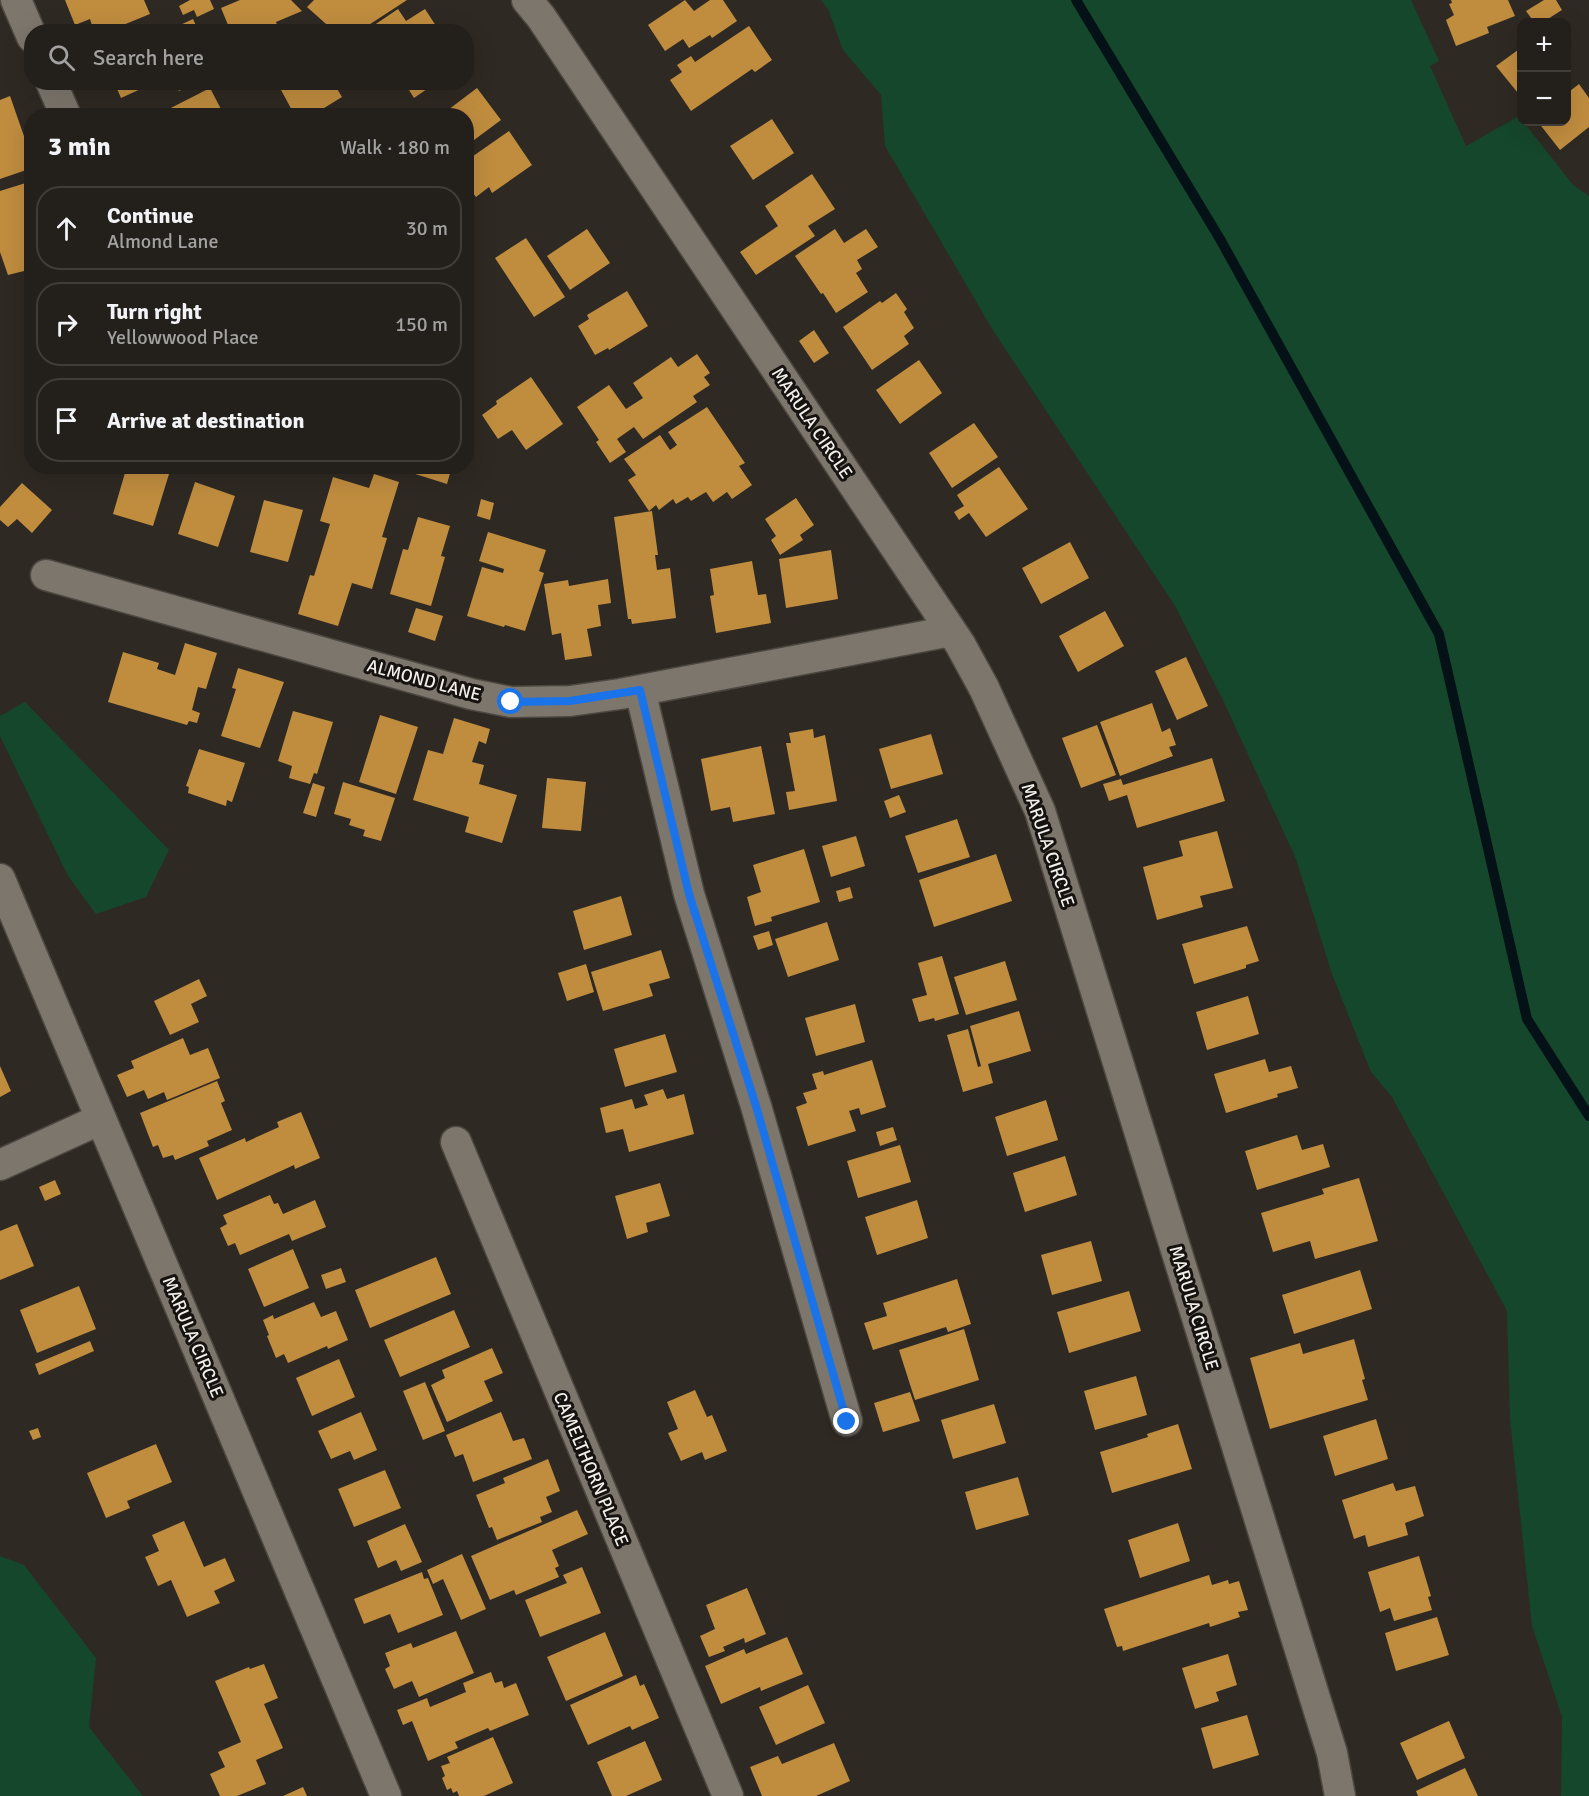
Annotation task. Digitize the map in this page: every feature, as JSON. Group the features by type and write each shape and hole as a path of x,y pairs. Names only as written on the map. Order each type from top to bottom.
{"street":[{"path":"16,0 26,24"},
{"name":"MARULA CIRCLE","path":"527,0 555,37 951,631 984,688 1040,811 1329,1742 1340,1796"},
{"path":"55,90 62,108"},
{"name":"ALMOND LANE","path":"46,575 481,696 511,702 570,701 640,690 951,631"},
{"path":"640,690 689,894 756,1106 847,1422"},
{"name":"MARULA CIRCLE","path":"0,879 386,1796"},
{"path":"0,1165 101,1119"},
{"name":"CAMELTHORN PLACE","path":"456,1142 729,1796"}],"green space":[{"path":"821,0 1411,0 1439,61 1430,66 1466,146 1517,117 1517,126 1527,126 1573,185 1589,196 1589,1796 1561,1796 1562,1717 1532,1626 1510,1419 1507,1311 1392,1097 1371,1072 1332,974 1296,859 1223,700 1174,604 994,332 885,146 881,95 843,50 828,9"},
{"path":"25,702 169,850 146,897 96,914 68,876 0,736 0,716"},
{"path":"0,1556 24,1565 96,1658 89,1727 143,1796 0,1796"}],"building":[{"path":"65,0 144,0 150,14 126,24 92,24 90,19 75,24"},
{"path":"190,0 210,0 214,9 197,17 194,10 183,15 179,6"},
{"path":"240,0 291,0 302,11 276,22 277,24 228,24 221,8"},
{"path":"314,0 407,0 370,24 326,24 307,7"},
{"path":"685,0 694,11 710,0 723,0 737,21 712,38 710,35 689,48 683,39 665,51 648,25"},
{"path":"1451,0 1508,0 1515,16 1487,27 1489,33 1456,46 1446,20 1454,15 1449,4 1452,3"},
{"path":"1544,0 1556,0 1562,10 1549,18 1531,18 1526,11"},
{"path":"398,9 406,21 425,9 435,24 376,24"},
{"path":"193,19 195,24 182,24"},
{"path":"749,26 772,60 755,72 752,69 691,111 670,80 682,72 677,65 691,56 695,62"},
{"path":"1517,51 1517,92 1496,66"},
{"path":"1579,84 1589,98 1589,127 1560,150 1541,126 1571,126 1571,90"},
{"path":"477,88 501,120 474,140 474,108 451,108"},
{"path":"118,90 138,90 121,98"},
{"path":"206,90 211,90 220,108 171,108"},
{"path":"281,90 338,90 342,97 324,108 291,108"},
{"path":"409,90 426,90 414,98"},
{"path":"10,96 24,136 24,171 0,179 0,100"},
{"path":"772,119 794,153 753,180 730,146"},
{"path":"509,131 532,165 492,193 489,187 476,197 474,194 474,155"},
{"path":"812,174 835,209 808,226 815,236 756,275 740,252 778,226 765,206"},
{"path":"24,184 24,271 8,275 0,252 0,191"},
{"path":"587,229 610,263 570,290 547,256"},
{"path":"835,229 844,243 866,229 878,247 857,260 862,269 856,273 868,292 836,313 795,256"},
{"path":"526,238 565,297 534,317 495,258"},
{"path":"627,291 648,326 609,350 608,348 595,355 578,326 589,319 587,315"},
{"path":"896,293 907,309 904,312 914,328 904,336 909,344 872,370 843,327 880,301 882,303"},
{"path":"814,330 829,353 814,363 799,341"},
{"path":"697,354 710,373 704,377 710,385 693,396 697,402 643,439 634,427 617,439 626,452 610,463 596,442 599,440 577,407 609,385 626,409 643,398 633,383 671,357 678,367"},
{"path":"919,360 942,393 900,424 876,390"},
{"path":"531,377 563,424 526,450 512,430 498,439 482,415 497,404 496,401"},
{"path":"707,407 745,463 739,466 752,485 732,499 727,492 713,502 706,492 691,501 688,497 676,504 673,499 659,510 656,505 649,511 628,480 636,475 624,459 660,435 670,450 677,445 668,432"},
{"path":"974,423 998,457 952,488 929,453"},
{"path":"999,467 1028,509 986,537 969,513 959,520 954,512 964,506 957,495"},
{"path":"125,474 169,474 153,526 113,514"},
{"path":"374,474 399,482 382,537 387,538 372,589 352,583 338,626 298,614 310,575 314,576 330,524 320,521 333,477 369,488"},
{"path":"415,474 450,474 447,484"},
{"path":"195,482 235,496 218,547 178,534"},
{"path":"22,483 52,510 32,533 17,519 8,527 0,520 0,507"},
{"path":"796,498 814,525 800,535 803,540 780,555 771,540 776,536 765,519"},
{"path":"481,499 494,503 490,520 477,516"},
{"path":"264,500 303,510 288,562 250,552"},
{"path":"652,511 658,555 655,555 657,570 670,568 676,618 632,624 631,619 628,619 614,517"},
{"path":"418,517 450,526 441,556 445,557 431,606 390,594 403,549 408,550"},
{"path":"488,532 546,550 539,571 544,573 525,631 467,616 482,567 503,573 504,569 479,561"},
{"path":"1070,542 1089,578 1041,604 1022,568"},
{"path":"831,550 838,599 786,608 779,559"},
{"path":"752,561 758,595 766,594 771,623 716,633 710,596 714,595 710,569"},
{"path":"608,579 611,603 598,605 601,626 587,629 592,656 565,660 561,633 552,635 544,584 568,580 569,586"},
{"path":"416,608 443,616 435,641 408,632"},
{"path":"1105,611 1124,646 1078,672 1059,636"},
{"path":"185,643 217,653 206,689 198,687 192,710 200,713 197,723 189,721 187,725 108,702 123,652 159,663 157,669 175,675"},
{"path":"1186,657 1208,706 1177,720 1155,671"},
{"path":"238,668 284,682 260,748 221,736 236,689 232,688"},
{"path":"1152,703 1162,732 1170,728 1176,745 1169,747 1173,756 1120,776 1100,722"},
{"path":"293,711 333,722 317,774 314,773 310,784 289,778 292,766 278,761"},
{"path":"380,715 418,727 396,794 359,782"},
{"path":"454,718 490,729 486,744 479,741 472,762 484,765 479,784 517,795 502,843 465,832 469,817 413,800 428,750 443,754"},
{"path":"1097,725 1116,775 1081,788 1062,738"},
{"path":"813,729 814,738 825,735 837,801 789,810 786,792 795,791 786,743 791,743 789,733"},
{"path":"931,734 943,774 891,789 879,749"},
{"path":"761,746 775,814 733,822 730,807 711,811 701,759"},
{"path":"199,749 245,763 232,802 227,800 226,806 188,793 189,787 186,786"},
{"path":"1212,758 1225,801 1137,828 1127,795 1109,801 1103,784 1121,779 1123,785"},
{"path":"547,778 586,782 581,831 542,828"},
{"path":"343,782 395,798 381,841 363,836 365,830 349,825 351,819 334,814"},
{"path":"313,783 325,787 316,817 303,813"},
{"path":"899,795 906,812 890,818 884,801"},
{"path":"957,819 970,857 918,873 905,836"},
{"path":"1217,831 1233,888 1200,896 1203,907 1157,920 1143,867 1183,856 1179,841"},
{"path":"856,836 865,866 831,877 822,846"},
{"path":"804,849 820,902 771,917 772,921 755,926 747,897 761,892 753,865"},
{"path":"996,854 1012,901 934,927 919,880"},
{"path":"850,887 853,898 839,902 836,891"},
{"path":"621,896 632,935 584,950 573,911"},
{"path":"827,922 839,960 788,977 775,939"},
{"path":"1247,926 1259,961 1246,965 1246,968 1194,984 1182,944"},
{"path":"769,931 773,945 758,950 753,936"},
{"path":"661,950 670,978 649,984 653,996 603,1011 591,972"},
{"path":"942,956 959,1014 935,1021 934,1018 919,1022 912,999 927,995 918,963"},
{"path":"1005,961 1017,1000 966,1015 954,977"},
{"path":"586,964 594,992 567,1001 558,973"},
{"path":"199,979 207,996 191,1004 199,1022 170,1035 154,1001"},
{"path":"1248,996 1259,1034 1207,1050 1196,1012"},
{"path":"855,1004 865,1042 816,1056 805,1018"},
{"path":"1019,1011 1031,1051 988,1064 993,1083 963,1092 947,1035 968,1029 978,1067 981,1066 970,1026"},
{"path":"665,1034 677,1072 625,1087 614,1049"},
{"path":"183,1038 190,1055 208,1048 220,1078 167,1100 164,1092 148,1099 144,1090 127,1097 117,1075 134,1068 131,1061"},
{"path":"1265,1059 1269,1072 1291,1066 1298,1088 1277,1094 1278,1097 1226,1113 1214,1074"},
{"path":"872,1060 886,1107 861,1115 859,1108 849,1111 856,1131 808,1146 796,1107 807,1103 803,1093 817,1089 812,1074 823,1071 824,1075"},
{"path":"0,1066 11,1091 0,1097"},
{"path":"217,1081 225,1101 221,1103 232,1130 207,1141 209,1146 175,1160 173,1155 163,1158 158,1145 153,1147 140,1113"},
{"path":"663,1089 667,1099 684,1094 694,1134 629,1152 623,1129 606,1133 600,1108 632,1099 635,1109 648,1105 644,1095"},
{"path":"1046,1100 1058,1140 1007,1156 995,1117"},
{"path":"301,1112 320,1158 295,1169 294,1165 217,1200 199,1158 245,1138 246,1142 279,1127 277,1122"},
{"path":"893,1127 897,1140 880,1146 876,1132"},
{"path":"1297,1135 1302,1150 1323,1144 1330,1167 1257,1190 1245,1151"},
{"path":"900,1145 911,1182 858,1198 847,1161"},
{"path":"1065,1156 1077,1195 1025,1212 1013,1173"},
{"path":"1359,1178 1378,1241 1315,1259 1310,1241 1273,1252 1261,1213 1324,1194 1322,1189"},
{"path":"55,1180 61,1194 45,1201 39,1187"},
{"path":"660,1183 670,1216 646,1223 648,1232 627,1239 615,1196"},
{"path":"270,1195 274,1204 278,1203 283,1214 315,1200 326,1227 292,1241 289,1234 240,1255 235,1243 228,1246 220,1228 227,1224 223,1215"},
{"path":"917,1200 928,1238 877,1255 865,1217"},
{"path":"17,1224 34,1266 0,1280 0,1231"},
{"path":"1091,1241 1102,1281 1052,1295 1041,1255"},
{"path":"293,1249 309,1288 264,1307 248,1269"},
{"path":"436,1257 451,1294 370,1328 355,1290"},
{"path":"341,1268 346,1282 326,1289 321,1275"},
{"path":"1360,1270 1372,1309 1294,1334 1282,1295"},
{"path":"957,1279 971,1324 948,1332 946,1327 873,1350 864,1323 887,1316 883,1303"},
{"path":"79,1286 96,1329 37,1353 20,1310"},
{"path":"1129,1291 1141,1331 1069,1353 1057,1312"},
{"path":"314,1302 321,1317 336,1311 348,1340 328,1349 327,1346 288,1363 284,1354 276,1358 263,1320 273,1315 274,1319"},
{"path":"454,1310 470,1347 400,1377 384,1340"},
{"path":"964,1329 979,1380 915,1400 899,1350"},
{"path":"1354,1339 1368,1400 1270,1429 1250,1358 1300,1343 1303,1354"},
{"path":"90,1341 94,1351 39,1375 35,1364"},
{"path":"492,1348 503,1373 484,1381 493,1401 447,1422 431,1385 445,1378 442,1370"},
{"path":"339,1359 355,1397 312,1416 296,1378"},
{"path":"1136,1376 1147,1415 1095,1430 1084,1391"},
{"path":"425,1382 445,1431 423,1440 403,1391"},
{"path":"695,1390 707,1417 712,1415 727,1451 705,1460 702,1452 681,1461 668,1433 678,1429 667,1402"},
{"path":"910,1392 920,1421 883,1432 874,1403"},
{"path":"994,1404 1006,1443 953,1459 941,1420"},
{"path":"361,1412 377,1450 354,1460 350,1451 331,1459 318,1431"},
{"path":"501,1412 513,1441 524,1438 532,1459 473,1482 463,1454 455,1457 446,1435"},
{"path":"1376,1419 1388,1459 1335,1476 1323,1436"},
{"path":"1178,1424 1192,1469 1112,1493 1100,1452 1148,1437 1147,1434"},
{"path":"38,1428 41,1437 33,1440 29,1431"},
{"path":"156,1444 172,1482 127,1501 130,1508 106,1518 87,1473"},
{"path":"548,1459 560,1491 546,1497 552,1512 540,1517 542,1522 497,1540 492,1527 489,1528 476,1495 505,1483 503,1478"},
{"path":"385,1470 401,1508 354,1527 338,1489"},
{"path":"1018,1477 1029,1515 976,1530 965,1492"},
{"path":"1393,1483 1396,1491 1415,1486 1424,1516 1405,1523 1408,1535 1368,1547 1365,1535 1354,1539 1342,1500"},
{"path":"577,1510 588,1534 552,1550 559,1566 555,1568 559,1577 516,1595 514,1590 490,1600 471,1556"},
{"path":"184,1521 204,1567 225,1558 235,1581 214,1591 220,1603 187,1617 171,1580 158,1586 145,1557 159,1551 152,1535"},
{"path":"1178,1523 1190,1561 1140,1578 1128,1540"},
{"path":"405,1524 422,1562 401,1571 396,1560 378,1568 367,1541"},
{"path":"462,1554 486,1609 461,1620 443,1579 433,1584 427,1570"},
{"path":"1419,1556 1431,1596 1428,1597 1432,1610 1394,1621 1390,1608 1380,1612 1368,1572"},
{"path":"582,1567 601,1613 540,1637 525,1600 567,1583 563,1575"},
{"path":"422,1572 424,1579 428,1578 443,1615 398,1633 390,1614 364,1624 354,1599"},
{"path":"1209,1575 1212,1585 1228,1580 1229,1584 1239,1581 1248,1610 1238,1612 1240,1617 1210,1627 1209,1623 1123,1651 1122,1646 1117,1647 1104,1609"},
{"path":"747,1588 766,1634 745,1643 744,1638 723,1647 725,1651 709,1657 700,1636 715,1629 706,1605"},
{"path":"1437,1617 1449,1655 1396,1671 1385,1633"},
{"path":"456,1631 474,1673 419,1697 412,1681 394,1689 385,1669 390,1666 385,1653 411,1643 413,1648"},
{"path":"605,1632 623,1676 566,1701 547,1657"},
{"path":"787,1637 803,1674 761,1691 760,1687 721,1704 705,1666 744,1649 746,1654"},
{"path":"1228,1654 1237,1685 1216,1692 1219,1701 1195,1709 1182,1668"},
{"path":"264,1664 278,1698 264,1704 283,1748 256,1760 266,1784 237,1796 220,1796 210,1774 225,1767 218,1752 241,1742 215,1681 249,1667 250,1669"},
{"path":"491,1672 495,1683 502,1681 504,1688 516,1683 529,1715 490,1731 488,1728 455,1742 458,1748 428,1761 412,1721 403,1725 397,1710 427,1698 430,1707 466,1692 463,1683"},
{"path":"636,1675 640,1686 644,1684 659,1718 632,1730 630,1726 588,1745 570,1705"},
{"path":"808,1685 825,1723 776,1745 759,1707"},
{"path":"1247,1715 1259,1755 1213,1769 1201,1728"},
{"path":"1449,1721 1465,1758 1417,1780 1400,1743"},
{"path":"493,1737 513,1783 484,1796 459,1796 457,1791 453,1793 451,1788 447,1790 442,1778 445,1776 441,1766 450,1763 447,1757"},
{"path":"645,1741 662,1780 626,1796 612,1796 597,1762"},
{"path":"834,1743 850,1781 816,1796 762,1796 750,1767 778,1756 782,1764"},
{"path":"1465,1768 1478,1796 1418,1796 1416,1791"},
{"path":"303,1787 307,1796 283,1796"}],"waterway":[{"path":"1076,0 1220,239 1439,634 1527,1019 1589,1116"}],"route":[{"path":"511,702 570,701 640,690 689,894 756,1106 847,1422"}]}
